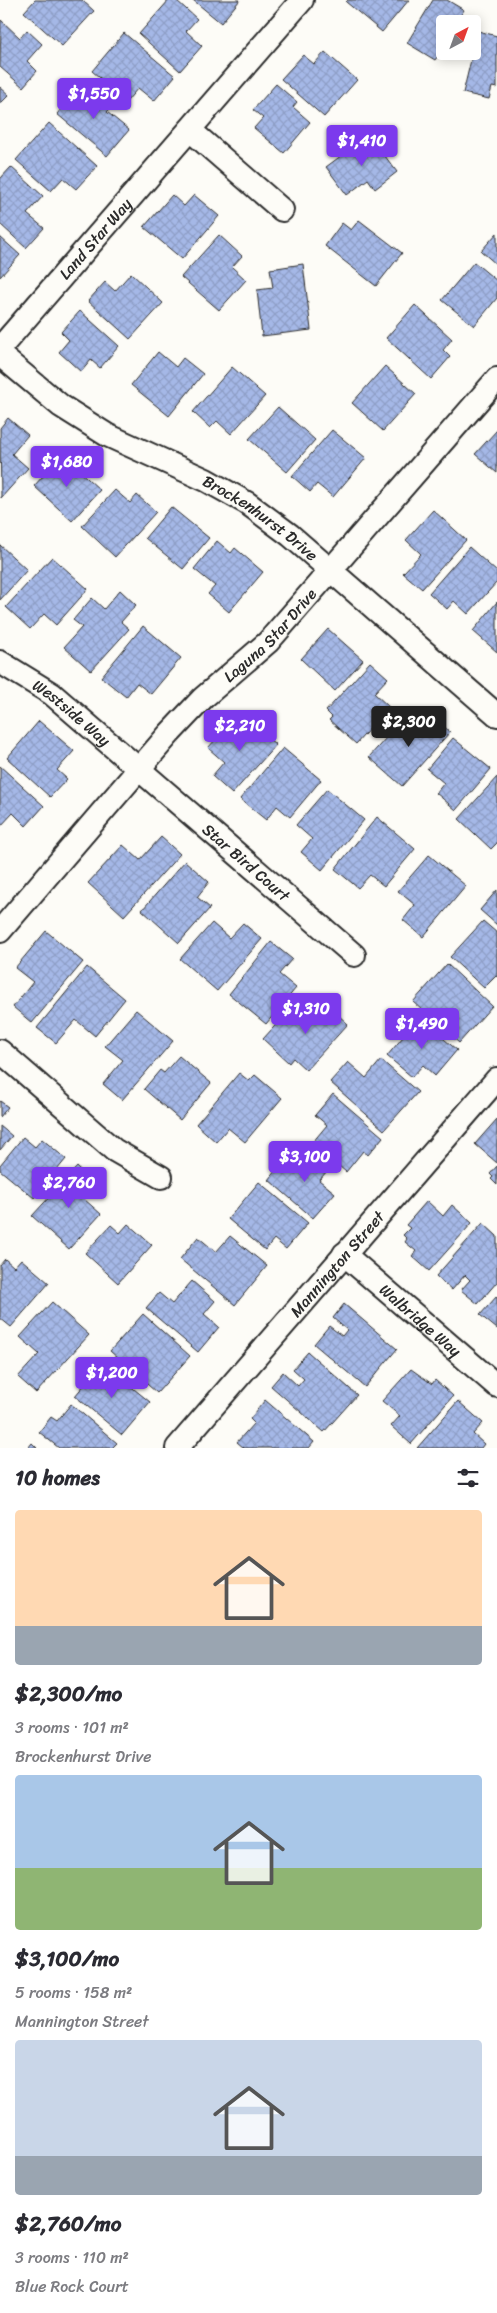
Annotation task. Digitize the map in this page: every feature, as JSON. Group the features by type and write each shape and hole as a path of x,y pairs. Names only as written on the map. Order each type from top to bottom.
{"street":[{"name":"Land Star Way","path":"0,348 302,0"},
{"path":"190,130 282,210"},
{"name":"Brockenhurst Drive","path":"0,355 62,406 107,435 206,480 247,503 290,535 497,715"},
{"name":"Laguna Star Drive","path":"0,931 139,769 204,698 268,642 497,379"},
{"name":"Westside Way","path":"0,662 52,694 139,769"},
{"name":"Star Bird Court","path":"139,769 354,955"},
{"path":"0,1051 114,1150 160,1177"},
{"name":"Mannington Street","path":"177,1448 497,1079"},
{"name":"Walbridge Way","path":"344,1254 497,1386"}],"building":[{"path":"35,0 82,0 94,11 62,46 24,12"},
{"path":"169,0 176,0 197,19 186,31 202,46 180,71 139,34"},
{"path":"193,0 240,0 221,23"},
{"path":"348,0 409,0 382,32 346,2"},
{"path":"433,0 447,0 464,10 461,15 436,15 435,60 407,43"},
{"path":"1,20 20,38 27,30 42,44 27,61 37,71 23,87 0,67"},
{"path":"481,32 497,36 497,88 492,87 489,99 463,93 471,60 481,60"},
{"path":"124,33 175,76 154,101 138,88 127,101 92,71"},
{"path":"325,52 357,80 324,117 281,79 303,55 314,64"},
{"path":"276,84 297,102 293,107 310,122 284,153 254,128 263,118 253,110"},
{"path":"95,86 115,103 107,112 129,130 107,156 57,114 74,93 84,100"},
{"path":"0,87 9,95 0,104"},
{"path":"49,123 97,166 76,189 63,178 51,191 16,160"},
{"path":"369,135 397,172 375,189 368,179 347,195 326,167"},
{"path":"11,167 43,196 27,214 44,228 26,248 0,224 0,179"},
{"path":"172,195 184,206 194,195 219,216 182,259 144,227"},
{"path":"359,220 402,253 376,286 325,246 342,223 351,230"},
{"path":"497,233 497,265 481,251"},
{"path":"219,235 242,256 232,267 246,280 219,310 181,277"},
{"path":"0,237 20,255 0,277"},
{"path":"474,262 497,281 497,298 474,326 442,300"},
{"path":"303,264 311,330 262,336 257,290 273,288 270,269"},
{"path":"131,273 163,303 130,339 88,301 105,282 115,291"},
{"path":"415,305 452,339 443,350 450,357 431,379 386,338"},
{"path":"80,311 119,346 100,368 91,360 81,372 59,352 69,340 61,332"},
{"path":"158,352 176,367 183,358 203,374 169,416 131,385"},
{"path":"385,366 416,394 383,431 352,403"},
{"path":"232,367 265,396 231,434 217,421 210,428 193,412"},
{"path":"278,407 315,440 287,472 249,439"},
{"path":"8,418 28,435 12,454 28,468 1,498 0,428"},
{"path":"332,430 366,458 333,497 317,484 310,492 292,476"},
{"path":"497,430 497,473 475,454"},
{"path":"62,455 100,490 72,521 34,486"},
{"path":"115,490 130,503 137,495 156,512 115,557 82,526"},
{"path":"171,507 209,538 183,569 145,538"},
{"path":"433,510 466,540 422,589 403,573 421,554 406,540"},
{"path":"217,541 231,553 235,548 263,572 229,612 208,594 215,586 194,569"},
{"path":"0,545 27,570 0,600"},
{"path":"469,547 497,572 497,582 468,614 454,601 447,609 429,593"},
{"path":"52,557 88,589 56,625 44,614 30,629 6,607"},
{"path":"120,590 136,605 121,622 129,629 91,671 64,647 82,627 73,620 92,598 104,609"},
{"path":"497,602 497,652 473,631"},
{"path":"143,626 181,658 151,694 137,683 126,697 101,677"},
{"path":"328,629 363,660 335,691 301,659"},
{"path":"370,662 388,678 374,693 389,707 356,744 329,720 332,717 326,711"},
{"path":"240,712 276,745 232,794 212,776 224,762 208,748"},
{"path":"431,715 450,732 402,786 369,757 404,718 418,730"},
{"path":"39,721 74,751 57,770 67,779 50,797 7,758"},
{"path":"453,738 491,769 456,810 436,793 444,783 427,769"},
{"path":"283,748 321,780 290,817 277,806 266,820 240,799"},
{"path":"0,766 44,806 26,826 13,813 0,827"},
{"path":"497,777 497,843 491,849 459,819"},
{"path":"327,789 364,820 322,870 301,852 312,839 296,825"},
{"path":"377,817 415,849 384,886 370,875 358,888 335,869"},
{"path":"161,837 180,854 124,916 88,883 123,845 140,860"},
{"path":"429,855 466,886 423,937 403,920 415,905 398,891"},
{"path":"185,861 209,882 197,897 210,908 179,943 142,910"},
{"path":"497,890 497,925 480,910"},
{"path":"483,921 497,933 497,977 484,988 450,957"},
{"path":"212,923 229,938 243,923 262,939 217,991 180,959"},
{"path":"46,931 83,962 32,1023 13,1007 33,982 15,968"},
{"path":"271,942 292,959 279,974 296,988 266,1024 229,994"},
{"path":"447,964 492,1006 459,1043 413,1002"},
{"path":"87,967 125,999 95,1036 76,1020 56,1043 37,1028"},
{"path":"307,1003 318,1013 326,1004 348,1024 306,1070 293,1058 289,1063 263,1039 283,1017 289,1022"},
{"path":"136,1010 173,1041 122,1100 103,1084 123,1060 105,1046"},
{"path":"419,1018 457,1050 435,1076 423,1065 412,1077 387,1056"},
{"path":"179,1056 211,1083 180,1120 144,1089 160,1070 164,1073"},
{"path":"381,1060 418,1092 384,1130 330,1082 348,1062 366,1078"},
{"path":"239,1073 249,1081 255,1075 282,1098 245,1142 228,1128 216,1142 196,1124"},
{"path":"333,1094 383,1137 368,1155 363,1151 346,1172 312,1143 327,1125 315,1115"},
{"path":"0,1101 8,1107 0,1117"},
{"path":"497,1119 497,1163 475,1144"},
{"path":"0,1126 12,1136 0,1150"},
{"path":"23,1137 35,1147 42,1139 66,1159 34,1198 0,1170 0,1165"},
{"path":"307,1149 330,1168 319,1180 335,1193 313,1218 269,1180 280,1166 288,1172"},
{"path":"497,1166 497,1185 491,1179 493,1177 490,1174"},
{"path":"77,1167 96,1185 84,1199 101,1214 69,1249 32,1216"},
{"path":"259,1182 308,1223 286,1249 274,1239 265,1250 228,1219"},
{"path":"427,1201 443,1216 452,1205 472,1223 429,1271 412,1256 416,1251 405,1242 407,1239 403,1235 410,1228 406,1225"},
{"path":"483,1223 497,1236 497,1282 478,1304 461,1290 470,1280 465,1275 452,1290 436,1276"},
{"path":"128,1224 152,1245 118,1283 85,1253 111,1225 120,1233"},
{"path":"230,1236 267,1266 235,1305 180,1259 198,1237 216,1252"},
{"path":"5,1259 14,1267 21,1259 49,1283 11,1327 0,1318 0,1265"},
{"path":"192,1281 215,1301 204,1314 219,1327 198,1352 146,1308 159,1293 172,1304"},
{"path":"497,1296 497,1329 480,1315"},
{"path":"52,1302 89,1335 36,1393 18,1377 39,1354 20,1337"},
{"path":"344,1304 397,1349 365,1387 314,1344 329,1326 342,1336 347,1330 333,1318"},
{"path":"143,1314 190,1356 157,1393 110,1351"},
{"path":"308,1352 357,1395 324,1432 271,1386 283,1372 298,1386 304,1379 293,1369"},
{"path":"102,1363 150,1402 122,1435 75,1396"},
{"path":"411,1369 432,1384 435,1380 453,1396 411,1444 391,1426 400,1416 382,1401"},
{"path":"265,1400 314,1442 309,1448 244,1448 237,1442 254,1423 250,1419"},
{"path":"458,1401 483,1423 473,1434 484,1444 481,1448 417,1448"},
{"path":"71,1404 117,1443 112,1448 59,1448 39,1432 51,1417 57,1421"},
{"path":"32,1443 37,1448 28,1448"}]}
